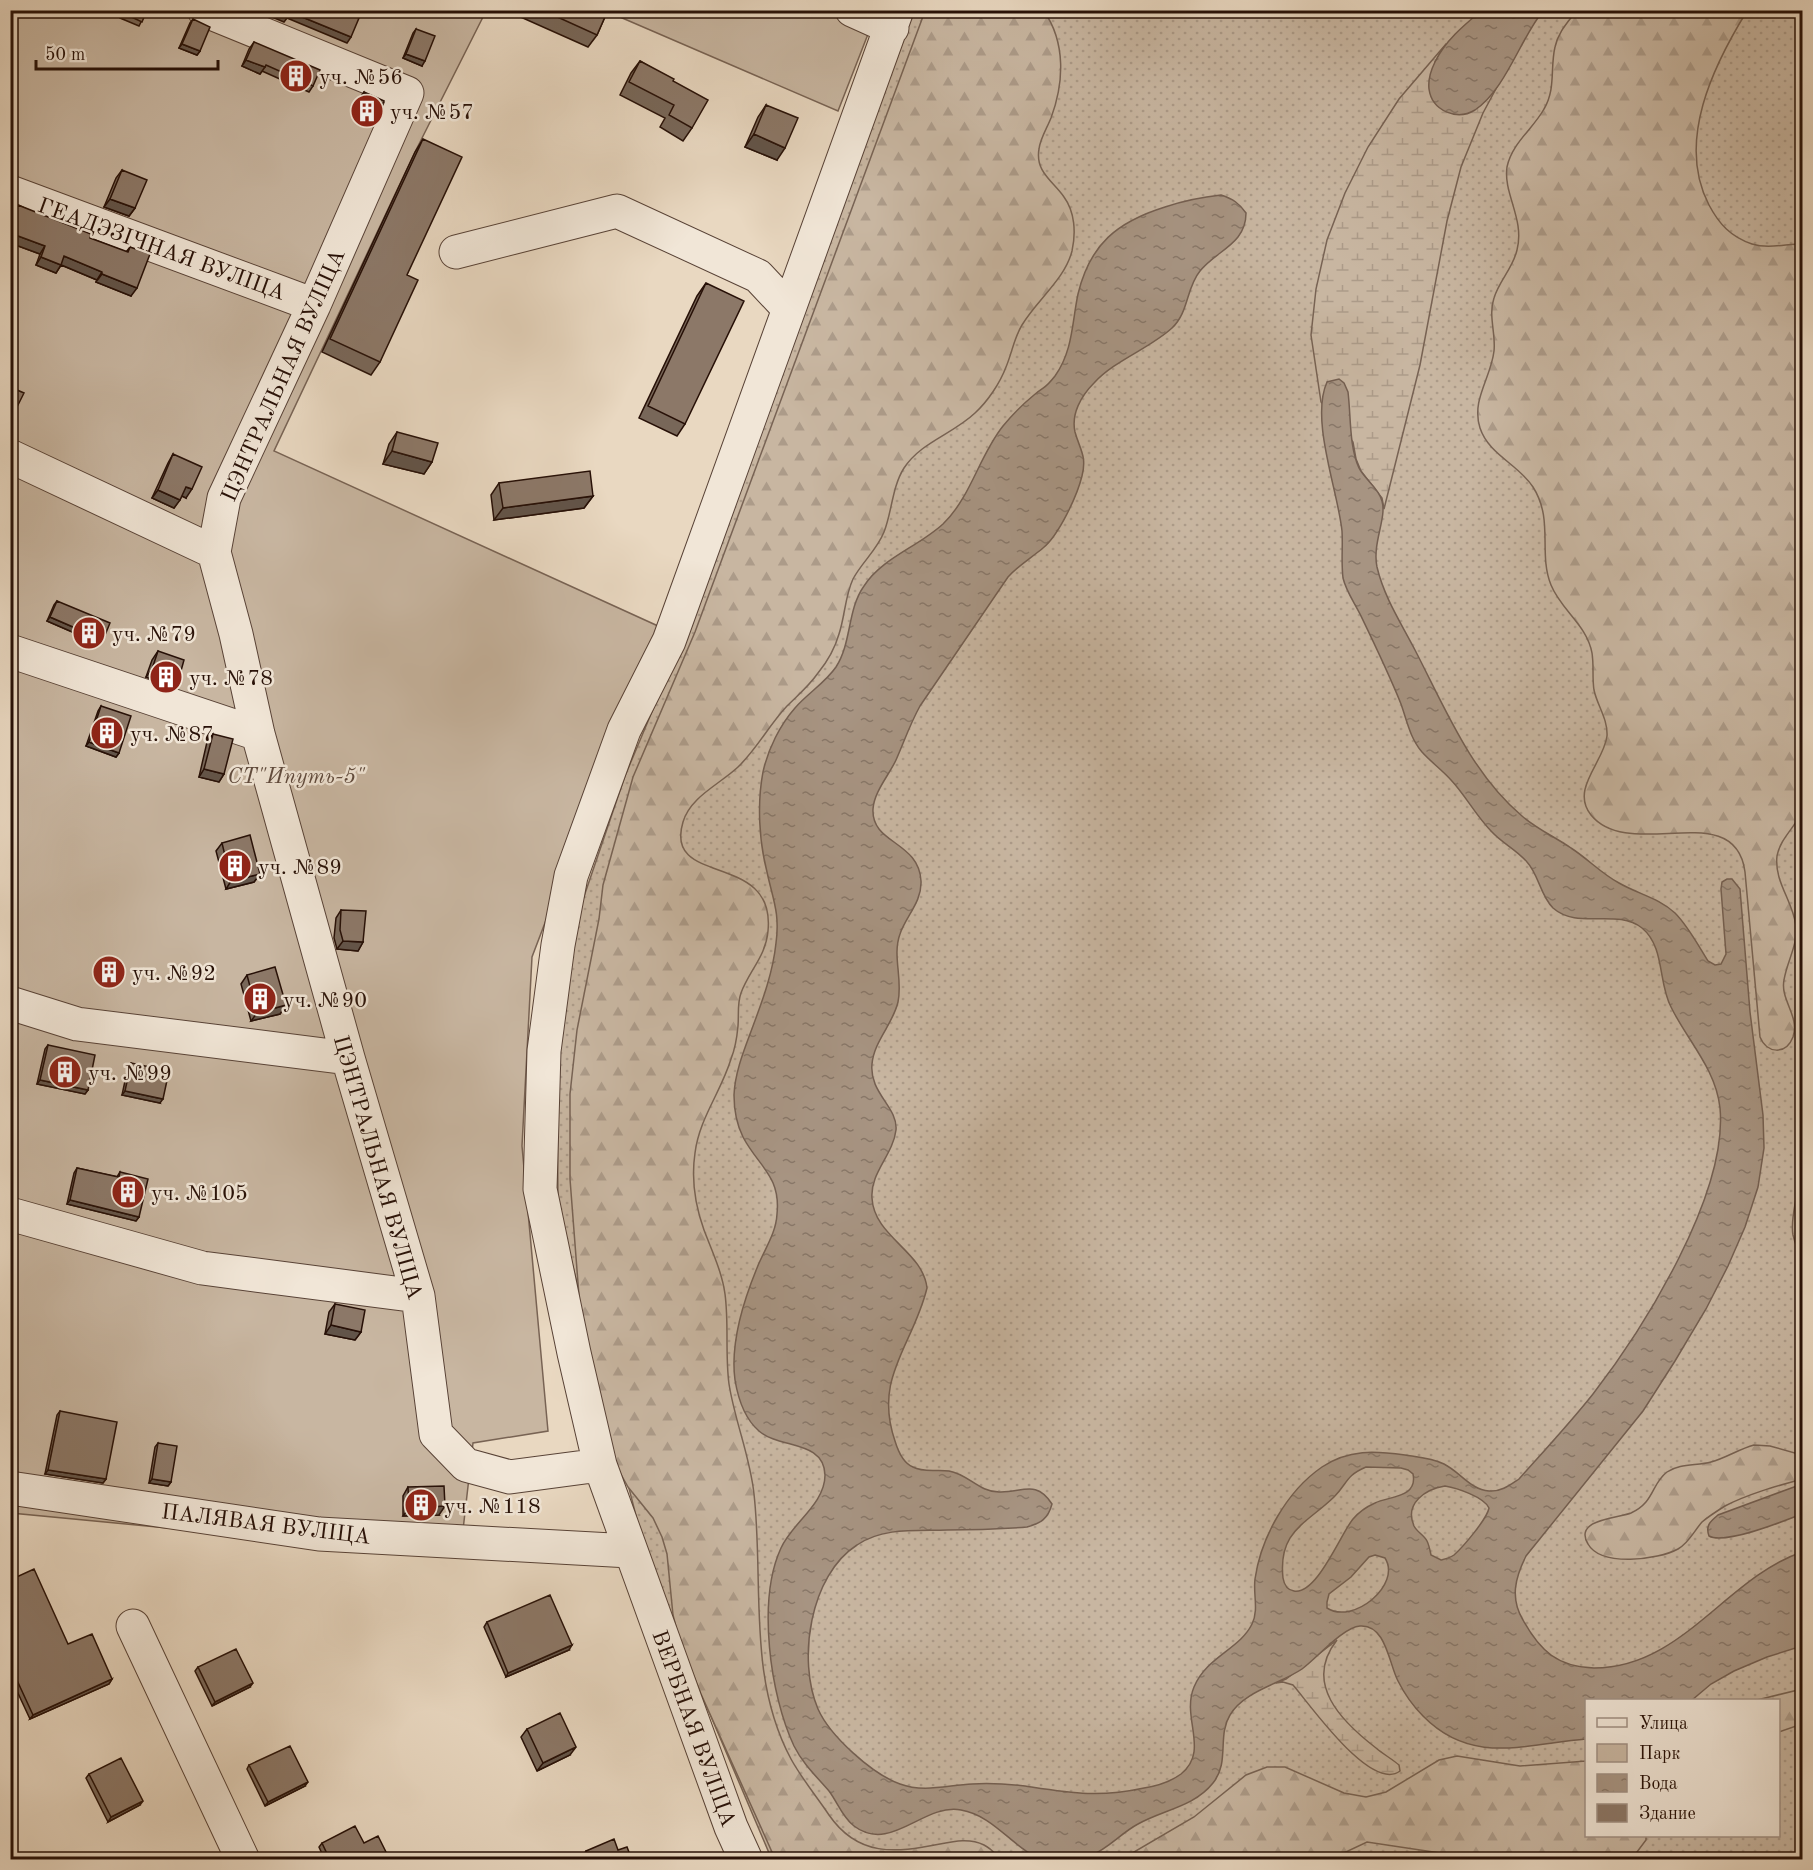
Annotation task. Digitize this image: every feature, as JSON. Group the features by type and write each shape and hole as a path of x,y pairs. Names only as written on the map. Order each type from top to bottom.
{"street":[{"name":"ЦЭНТРАЛЬНАЯ ВУЛІЦА","path":"204,10 407,93 314,305 224,498 214,552 236,634 258,734 348,1058 418,1296 436,1434 466,1464 510,1477 600,1464"},
{"path":"852,10 894,19"},
{"name":"ВЕРБНАЯ ВУЛІЦА","path":"746,1860 731,1827 600,1464 573,1353 540,1189 544,1051 558,945 571,876 624,730 669,641 894,19"},
{"name":"ГЕАДЭЗІЧНАЯ ВУЛІЦА","path":"10,192 314,305"},
{"path":"456,252 617,211 758,276 789,309"},
{"path":"10,456 214,552"},
{"path":"10,651 258,734"},
{"path":"10,1003 77,1024 348,1058"},
{"path":"10,1214 202,1268 418,1296"},
{"name":"ПАЛЯВАЯ ВУЛІЦА","path":"10,1488 319,1534 630,1551"},
{"path":"134,1626 243,1860"}],"green space":[{"path":"1577,10 1747,11 1722,56 1703,105 1696,156 1700,181 1709,205 1717,218 1738,238 1764,246 1802,244 1802,812 1781,844 1777,856 1778,874 1794,917 1796,933 1784,980 1785,994 1794,1022 1793,1037 1786,1047 1776,1050 1767,1047 1760,1037 1745,872 1737,850 1722,838 1702,833 1630,833 1608,828 1591,815 1586,805 1584,795 1586,785 1605,746 1607,736 1606,724 1595,696 1592,653 1585,634 1555,594 1551,585 1547,573 1543,512 1539,499 1527,479 1490,445 1480,428 1478,418 1480,398 1494,351 1492,304 1515,257 1519,239 1508,187 1507,167 1513,151 1548,101 1556,42"},
{"name":"СТ\"Ипуть-5\"","path":"10,11 486,11 415,152 274,451 658,626 532,957 522,1146 548,1431 473,1443 460,1556 11,1513"},
{"path":"606,11 877,11 838,111"},
{"path":"913,11 1802,11 1802,1859 772,1860 651,1575 558,1208 557,1061 576,920 625,776 706,583"},
{"path":"925,11 1044,11 1056,36 1061,63 1055,105 1041,141 1038,157 1042,170 1068,203 1074,230 1072,251 1057,280 1022,325 1003,373 989,397 966,420 919,451 904,468 897,483 884,532 850,586 841,627 825,664 781,713 745,760 692,805 683,822 681,842 689,855 703,864 739,878 755,889 766,906 768,931 761,956 744,985 740,997 735,1047 727,1071 697,1141 694,1183 701,1221 724,1286 729,1384 754,1494 763,1663 768,1696 777,1728 791,1759 829,1815 852,1839 878,1849 893,1850 968,1841 987,1847 1000,1859 778,1859 772,1852 701,1694 679,1639 673,1615 667,1554 662,1537 653,1518 628,1487 618,1469 608,1438 580,1309 570,1179 570,1094 577,1030 599,919 603,885 633,777 695,632"},
{"path":"1446,44 1435,62 1485,101 1498,85 1483,113 1461,167 1447,221 1420,365 1384,509 1382,498 1361,471 1353,442 1321,402 1311,335 1316,289 1327,240 1345,193 1368,147 1399,99"},
{"path":"1802,1110 1802,1257 1792,1229 1798,1184 1797,1128"},
{"path":"1754,1445 1770,1446 1802,1455 1802,1479 1753,1494 1725,1506 1702,1522 1682,1546 1669,1553 1644,1558 1617,1559 1595,1551 1588,1544 1585,1536 1587,1529 1599,1521 1639,1509 1662,1477 1672,1469 1717,1460"},
{"path":"1337,1640 1327,1656 1324,1671 1325,1686 1331,1700 1350,1726 1399,1765 1400,1771 1388,1774 1373,1769 1342,1743 1293,1685 1283,1682 1276,1683 1286,1679"},
{"path":"1802,1689 1802,1724 1780,1732 1780,1699 1761,1699"},
{"path":"1457,1756 1520,1766 1585,1761 1585,1837 1646,1837 1646,1840 1631,1860 1480,1859 1367,1842 1331,1859 1122,1859 1194,1817 1246,1775 1267,1767 1285,1767 1344,1793 1366,1797 1386,1792 1439,1760"}],"water":[{"path":"1481,11 1543,11 1504,77 1486,101 1468,113 1446,112 1431,97 1429,79 1431,72 1439,54 1449,41"},
{"path":"1221,195 1238,204 1246,213 1245,224 1241,232 1195,278 1178,322 1153,342 1102,375 1085,394 1074,419 1075,432 1083,458 1082,476 1067,515 1049,542 1008,577 920,706 896,760 879,790 873,809 874,821 879,829 912,858 918,868 921,881 919,896 898,942 899,993 896,1010 876,1048 872,1064 875,1083 893,1114 896,1130 891,1148 874,1180 872,1198 875,1212 889,1234 917,1264 924,1275 927,1288 921,1309 892,1380 889,1418 899,1453 909,1465 917,1469 956,1473 992,1491 1034,1489 1046,1496 1052,1504 1043,1520 1027,1527 912,1530 889,1533 867,1539 841,1559 828,1576 818,1597 812,1620 809,1667 818,1709 832,1731 853,1753 877,1772 909,1787 999,1784 1098,1794 1149,1787 1181,1774 1189,1765 1193,1755 1191,1699 1194,1687 1206,1668 1240,1640 1252,1624 1255,1613 1255,1579 1263,1547 1287,1502 1309,1477 1322,1467 1342,1457 1373,1452 1435,1460 1450,1467 1471,1484 1483,1490 1493,1491 1509,1486 1519,1479 1575,1416 1613,1366 1658,1297 1697,1219 1711,1180 1719,1142 1720,1108 1713,1080 1671,1007 1654,945 1642,928 1632,922 1574,918 1553,908 1527,862 1492,832 1448,776 1418,747 1386,670 1346,587 1342,572 1340,515 1323,435 1322,416 1327,382 1339,379 1344,383 1348,392 1352,441 1359,468 1378,492 1382,501 1383,515 1376,558 1384,589 1449,717 1488,780 1504,799 1534,825 1626,887 1669,908 1693,936 1708,961 1715,965 1721,964 1726,954 1722,882 1732,879 1740,889 1750,1012 1763,1115 1764,1148 1758,1187 1745,1227 1706,1309 1643,1411 1526,1556 1517,1580 1516,1604 1529,1631 1543,1649 1560,1661 1594,1668 1625,1664 1653,1654 1702,1620 1750,1581 1775,1564 1802,1552 1802,1646 1734,1671 1711,1684 1693,1699 1585,1699 1585,1739 1500,1748 1480,1747 1461,1741 1442,1732 1423,1716 1400,1686 1381,1638 1369,1627 1360,1626 1338,1637 1302,1669 1253,1694 1236,1707 1226,1723 1218,1775 1197,1798 1147,1819 1090,1856 1080,1859 1047,1860 1026,1851 985,1820 961,1810 933,1813 894,1831 881,1834 868,1833 854,1826 794,1746 778,1701 768,1620 774,1569 786,1539 820,1495 825,1475 823,1464 809,1450 768,1437 754,1426 743,1408 735,1380 734,1352 739,1323 752,1281 772,1235 777,1214 777,1201 772,1181 743,1137 734,1101 738,1068 767,985 775,954 777,932 775,907 764,860 760,796 763,772 771,746 784,722 836,667 845,647 855,605 864,586 890,560 943,524 961,502 987,450 1003,426 1055,376 1069,346 1083,277 1098,248 1108,237 1133,220 1148,213 1193,200","holes":["1366,1467 1408,1470 1413,1474 1411,1488 1401,1495 1375,1503 1360,1512 1348,1526 1320,1574 1303,1590 1289,1589 1283,1580 1283,1562 1285,1549 1290,1539 1304,1522 1334,1497 1350,1477","1445,1486 1482,1500 1489,1508 1479,1526 1463,1546 1452,1556 1441,1560 1431,1555 1427,1541 1414,1526 1412,1510 1414,1504 1431,1490","1375,1555 1385,1558 1388,1569 1387,1580 1372,1600 1349,1611 1338,1612 1327,1608 1329,1594 1351,1577 1369,1557"]},
{"path":"1802,1484 1802,1514 1741,1535 1717,1538 1709,1536 1708,1526 1718,1515"}],"building":[{"path":"124,10 147,10 142,22 123,13"},
{"path":"272,10 342,10 359,18 351,37 290,12 288,17"},
{"path":"542,10 608,10 597,35"},
{"path":"193,19 210,27 200,51 182,44"},
{"path":"416,29 435,36 425,61 406,54"},
{"path":"254,42 320,70 313,86 266,65 265,67 246,60"},
{"path":"640,61 708,100 692,128 669,115 674,105 629,82"},
{"name":"уч. №57","path":"364,92 384,101 376,120 356,112"},
{"path":"766,105 798,118 785,148 754,134"},
{"path":"423,139 462,157 407,275 418,280 380,362 330,339"},
{"path":"122,170 147,180 135,208 110,199"},
{"path":"18,205 91,234 90,238 128,252 130,247 150,254 137,288 64,256 61,265 41,257 45,246 10,233 10,225"},
{"path":"706,283 744,301 685,424 648,406"},
{"path":"10,387 24,393 10,421"},
{"path":"397,432 438,443 432,462 392,451"},
{"path":"173,454 202,467 192,489 186,487 180,500 158,490"},
{"path":"590,471 593,496 503,508 499,483"},
{"path":"57,601 110,623 103,640 50,617"},
{"path":"158,651 184,660 179,678 152,669"},
{"name":"уч. №87","path":"101,706 131,716 119,753 89,742"},
{"path":"213,734 233,739 224,774 204,769"},
{"name":"уч. №89","path":"250,835 260,874 231,881 222,843"},
{"path":"341,910 366,911 363,942 343,941 340,930"},
{"path":"275,967 286,1005 257,1013 247,975"},
{"name":"уч. №99","path":"48,1045 95,1055 88,1090 40,1080"},
{"path":"131,1063 169,1071 163,1099 125,1091"},
{"path":"77,1168 119,1177 120,1172 148,1179 139,1217 70,1200"},
{"path":"335,1304 365,1310 361,1332 331,1325"},
{"path":"60,1411 117,1422 106,1479 48,1470"},
{"path":"158,1443 177,1446 171,1482 152,1479"},
{"path":"444,1486 445,1506 409,1508 408,1487"},
{"path":"34,1569 68,1644 92,1634 112,1679 33,1715 10,1665 10,1580"},
{"path":"550,1595 572,1645 508,1673 487,1622"},
{"path":"236,1649 253,1683 215,1702 198,1667"},
{"path":"560,1713 576,1747 543,1763 527,1729"},
{"path":"290,1746 308,1782 268,1802 249,1765"},
{"path":"121,1758 143,1801 111,1817 89,1774"},
{"path":"355,1826 364,1843 378,1836 390,1860 330,1860 322,1843"},
{"path":"614,1839 618,1850 627,1847 632,1860 589,1860 586,1851"}],"place":[{"name":"уч. №56","path":"296,76"},
{"name":"уч. №57","path":"367,111"},
{"name":"уч. №79","path":"89,633"},
{"name":"уч. №78","path":"166,677"},
{"name":"уч. №87","path":"107,733"},
{"name":"уч. №89","path":"235,866"},
{"name":"уч. №92","path":"109,972"},
{"name":"уч. №90","path":"260,999"},
{"name":"уч. №99","path":"65,1072"},
{"name":"уч. №105","path":"128,1192"},
{"name":"уч. №118","path":"421,1505"}]}
